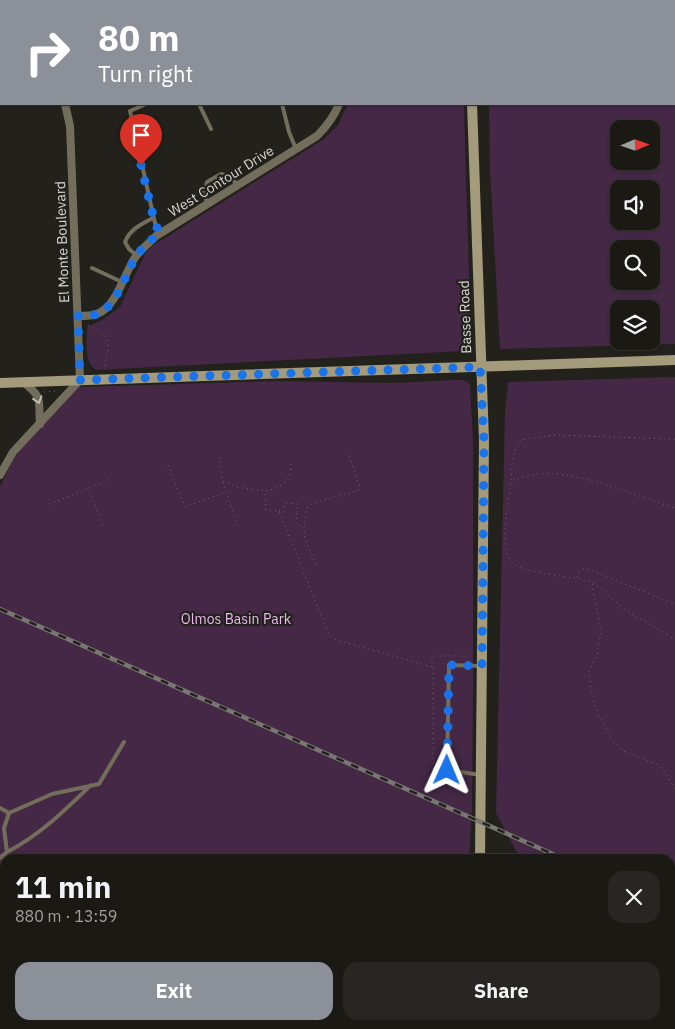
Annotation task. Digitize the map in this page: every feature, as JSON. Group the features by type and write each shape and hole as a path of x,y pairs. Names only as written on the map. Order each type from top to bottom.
{"main road":[{"name":"Basse Road","path":"472,105 484,440 480,854"},
{"path":"0,383 675,360"}],"street":[{"name":"El Monte Boulevard","path":"65,105 70,126 80,380"},
{"name":"West Contour Drive","path":"78,316 97,314 103,311 115,298 136,256 160,233 317,136 327,125 338,105"},
{"path":"0,475 13,452 80,380"},
{"path":"23,382 34,391 39,399 40,424"}],"lane":[{"path":"144,105 130,112 153,218 160,233"},
{"path":"200,105 211,128"},
{"path":"282,105 289,132 296,149"},
{"path":"207,204 204,192 207,182 221,174 239,185"},
{"path":"136,256 125,242 128,235 137,226 153,218"},
{"path":"92,268 122,282"},
{"path":"481,775 447,770 449,665 482,666"},
{"path":"8,852 4,828 9,813 52,794 99,784 124,742"},
{"path":"5,854 28,842 59,816 91,785"},
{"path":"0,808 9,813"}],"path":[{"path":"88,325 101,332 107,340 108,348 105,358 105,370"},
{"path":"42,393 56,391"},
{"path":"675,439 554,435 521,440 515,447 505,533 508,554 515,564 532,570 577,578 592,583 624,610 659,628 675,640"},
{"path":"316,565 305,538 303,524 308,505 359,490 359,484 348,452"},
{"path":"220,457 219,464 223,481 239,529"},
{"path":"223,481 237,487 266,491 286,483 291,473 291,464"},
{"path":"168,465 185,507 226,492"},
{"path":"512,480 546,473 584,479 675,508"},
{"path":"49,504 106,481 111,475"},
{"path":"89,488 102,525"},
{"path":"266,491 266,510 284,512 285,503 297,504 296,524 302,527 303,524"},
{"path":"278,511 329,636 432,667"},
{"path":"577,578 579,572 584,569 592,571 675,604"},
{"path":"592,583 601,632 597,654 589,672 591,689 600,716 611,738 623,751 659,765 675,789"},
{"path":"433,773 432,656 470,656"}],"green space":[{"path":"348,105 464,105 471,343 469,347 463,351 97,370 93,367 87,351 87,327 104,319 120,307 145,254 152,246 324,139 338,125"},
{"path":"489,105 675,105 675,344 660,344 660,300 610,300 610,346 500,349 490,170"},
{"path":"675,377 675,854 517,854 496,813 505,412 508,382"},
{"name":"Olmos Basin Park","path":"464,380 470,384 473,441 473,695 472,806 469,854 0,854 0,487 20,450 79,387 277,381 392,383"}],"railway":[{"path":"0,609 553,854"}],"route":[{"path":"141,165 155,224 160,233 134,259 124,276 115,298 109,305 97,314 78,316 80,380 480,367 484,440 482,666 449,665 447,770"}]}
